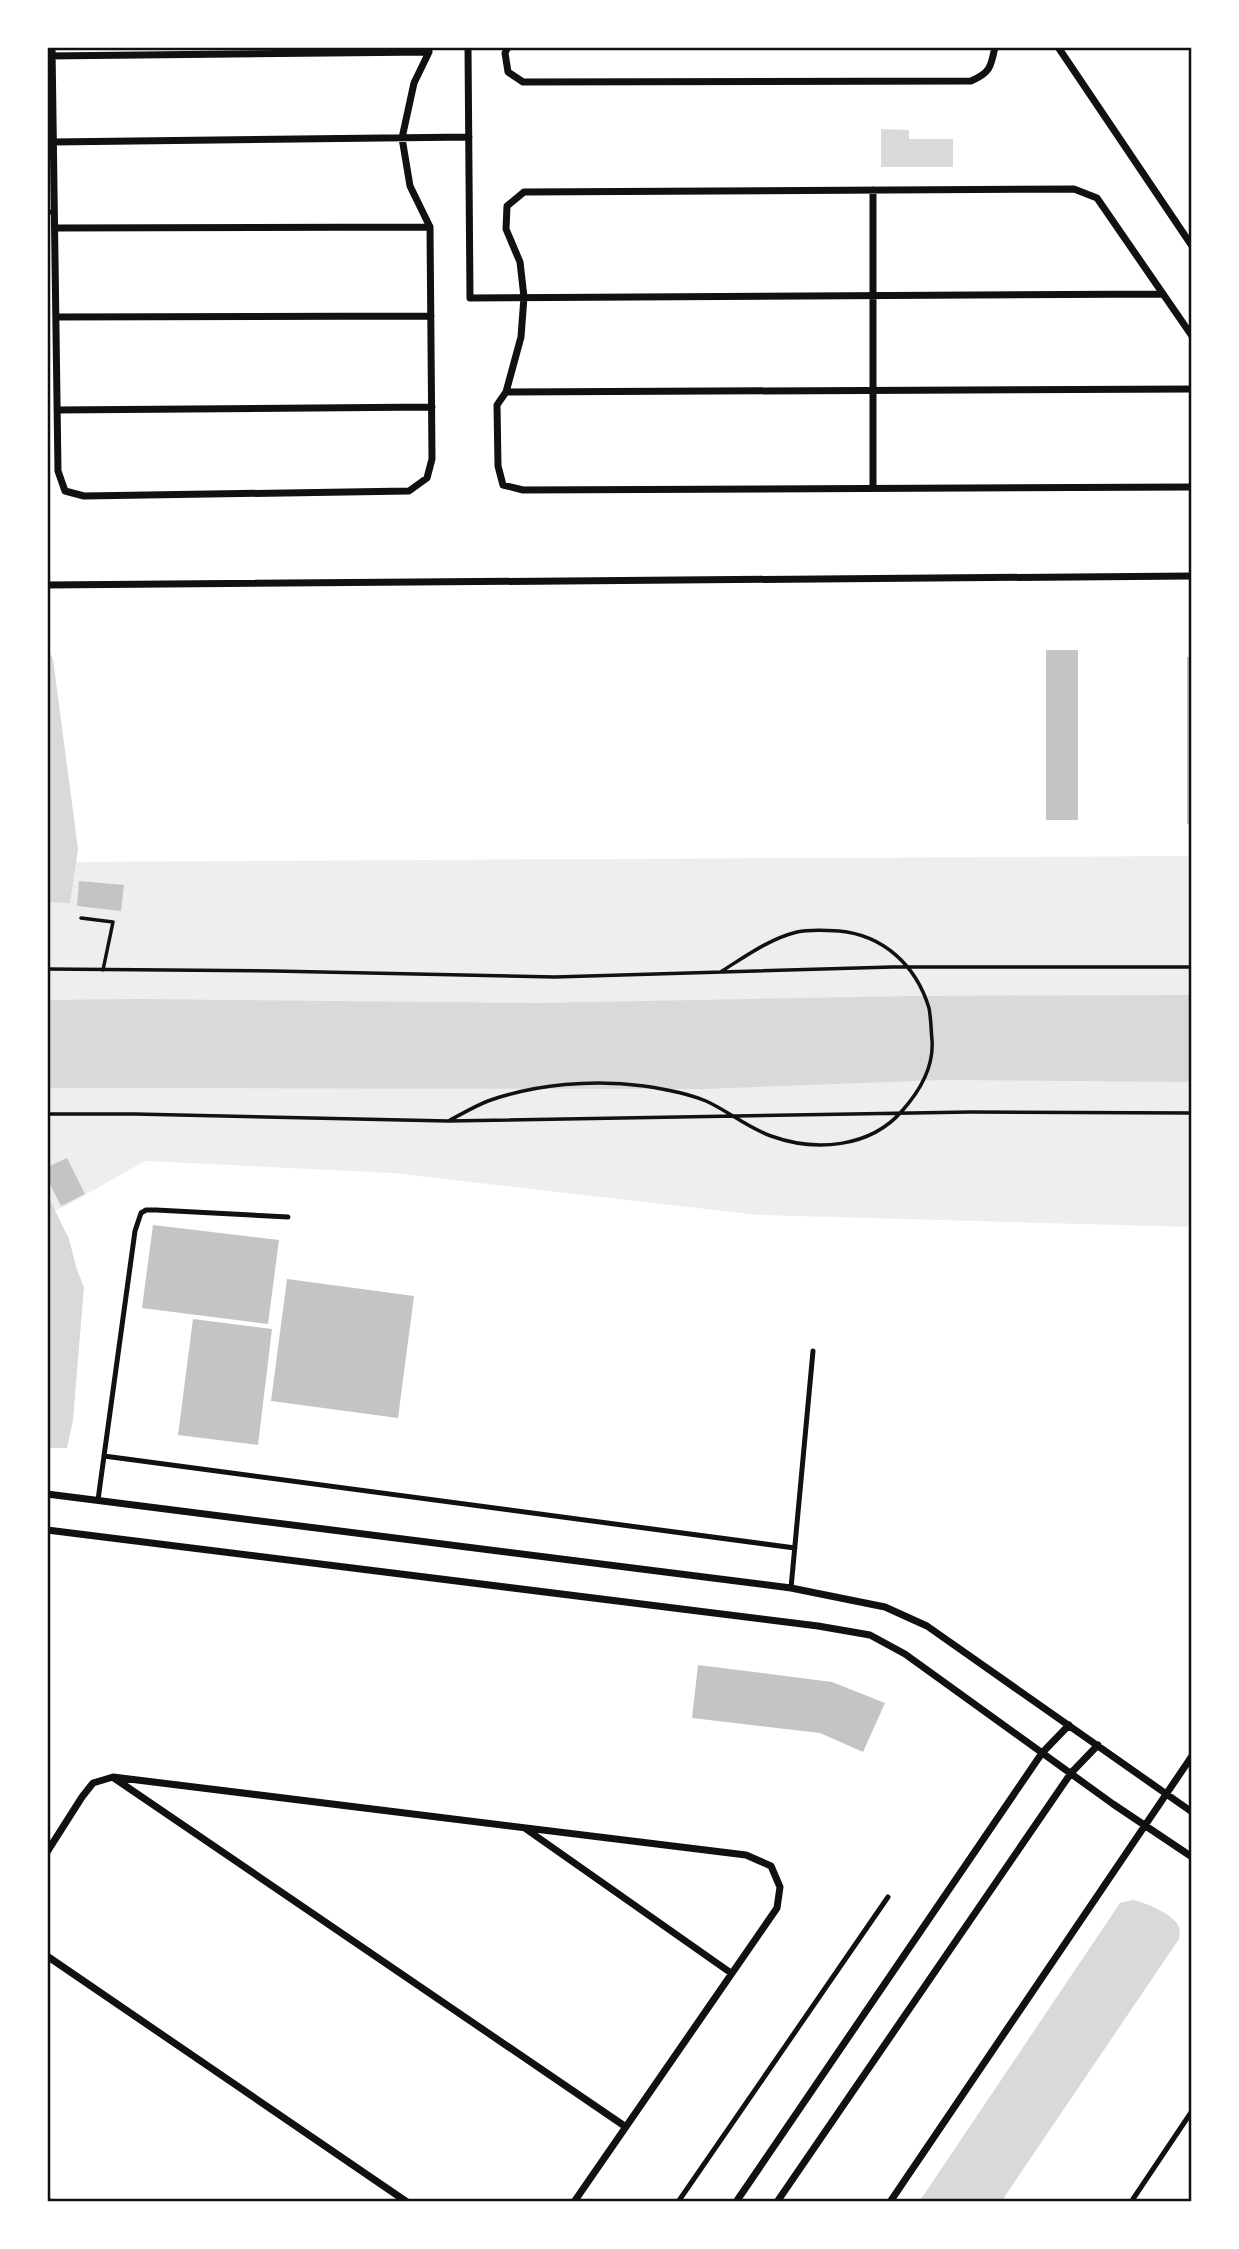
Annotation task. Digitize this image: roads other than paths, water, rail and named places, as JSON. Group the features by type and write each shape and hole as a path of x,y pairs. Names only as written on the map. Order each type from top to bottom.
{"street":[{"path":"50,56 429,50 414,83 402,138 410,186 430,227 432,459 427,478 409,491 84,496 65,491 58,471 55,228 51,212 53,142 50,56 52,47"},
{"path":"468,47 470,298 1163,294"},
{"path":"508,47 505,53 508,72 523,82 971,81 984,75 992,65 995,47"},
{"path":"1058,47 1192,246"},
{"path":"53,142 469,137"},
{"path":"1192,336 1097,198 1074,189 524,192 507,206 506,229 520,262 524,297 521,337 506,391 497,405 498,466 503,485 523,490 1192,487"},
{"path":"873,190 873,488"},
{"path":"55,228 430,227"},
{"path":"56,317 431,316"},
{"path":"506,391 1192,389"},
{"path":"57,410 432,407"},
{"path":"47,584 1192,576"},
{"path":"47,1494 791,1588 885,1607 927,1626 1192,1812"},
{"path":"47,1530 818,1626 870,1635 905,1654 1113,1804 1192,1857"},
{"path":"736,2202 1042,1753 1069,1725"},
{"path":"777,2202 1071,1773 1098,1745"},
{"path":"890,2202 1192,1756"},
{"path":"113,1777 626,2127"},
{"path":"47,1852 93,1783 113,1777 746,1855 771,1866 780,1887 777,1908 574,2202"},
{"path":"524,1827 731,1973"},
{"path":"47,1956 407,2202"}],"lane":[{"path":"1192,576 1192,582"},
{"path":"98,1500 135,1231 141,1213 156,1210 288,1217"},
{"path":"791,1588 813,1351"},
{"path":"104,1456 794,1548"},
{"path":"678,2202 888,1897"},
{"path":"1131,2202 1192,2110"}]}
